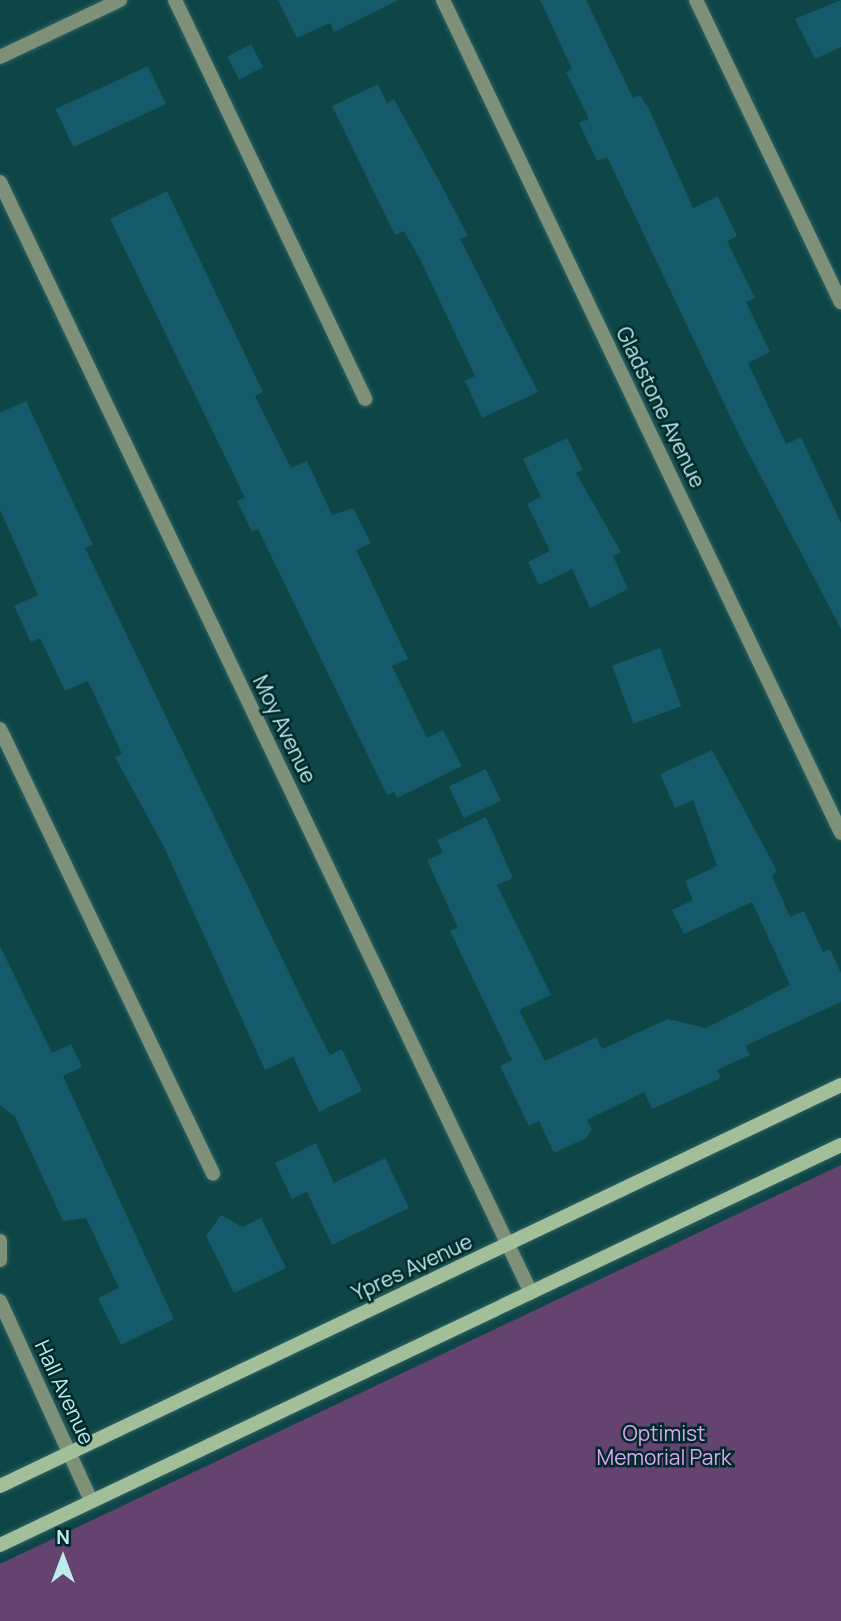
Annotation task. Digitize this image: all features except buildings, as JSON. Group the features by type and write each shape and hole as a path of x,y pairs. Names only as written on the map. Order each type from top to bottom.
{"main road":[{"name":"Ypres Avenue","path":"0,1486 841,1085"},
{"path":"0,1545 841,1145"}],"street":[{"path":"0,57 120,0"},
{"path":"175,0 365,400"},
{"name":"Gladstone Avenue","path":"443,0 841,833"},
{"path":"696,0 841,302"},
{"name":"Moy Avenue","path":"0,182 531,1293"},
{"path":"0,729 213,1174"},
{"path":"0,1241 0,1260"},
{"name":"Hall Avenue","path":"0,1301 91,1501"}],"green space":[{"name":"Optimist Memorial Park","path":"841,1165 841,1621 0,1621 0,1564"}]}
